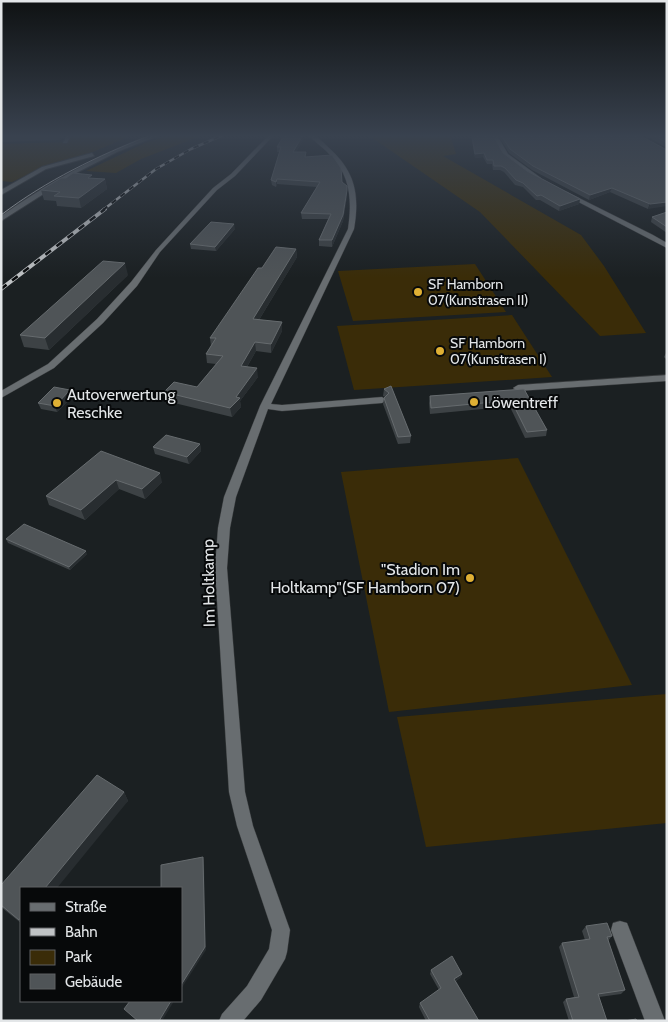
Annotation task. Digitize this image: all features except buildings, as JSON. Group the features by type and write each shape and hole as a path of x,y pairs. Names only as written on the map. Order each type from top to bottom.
{"street":[{"path":"1,193 19,183"},
{"path":"1,219 55,183"},
{"path":"1,395 51,366 100,322 134,284 158,251 215,189 223,183"},
{"name":"Im Holtkamp","path":"229,1021 254,993 278,952 281,930 245,826 236,792 221,568 224,528 230,497 265,406 351,228 354,215 354,197 350,183"},
{"path":"563,192 651,236 667,246"},
{"path":"518,388 667,378"},
{"path":"265,406 282,408 382,400"},
{"path":"620,930 655,1021"}],"green space":[{"path":"437,183 490,183 581,235 604,266 646,333 600,336 480,212"},
{"name":"SF Hamborn 07(Kunstrasen II)","path":"475,264 506,312 353,321 338,271"},
{"name":"SF Hamborn 07(Kunstrasen I)","path":"512,315 552,377 354,390 337,326"},
{"name":"\"Stadion Im Holtkamp\"(SF Hamborn 07)","path":"518,458 632,685 389,712 341,472"},
{"path":"667,694 667,823 426,847 397,717"}],"tram line":[{"path":"1,215 50,183"}],"railway":[{"path":"103,210 138,183"},
{"path":"1,289 105,209"}],"place":[{"name":"SF Hamborn 07(Kunstrasen II)","path":"418,292"},
{"name":"SF Hamborn 07(Kunstrasen I)","path":"440,351"},
{"name":"Löwentreff","path":"474,402"},
{"name":"Autoverwertung Reschke","path":"57,403"},
{"name":"\"Stadion Im Holtkamp\"(SF Hamborn 07)","path":"470,578"}]}
